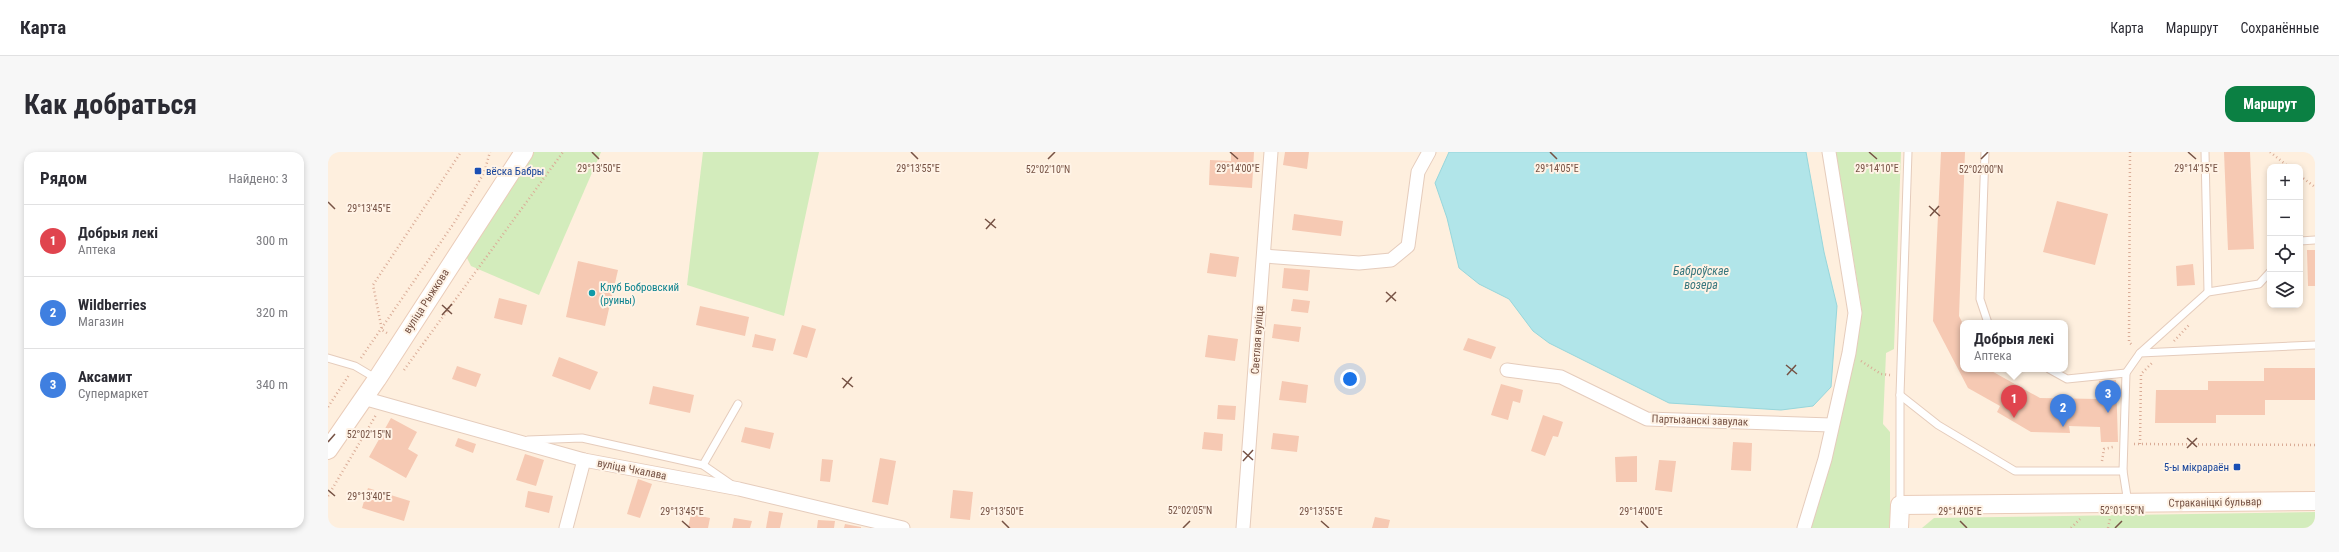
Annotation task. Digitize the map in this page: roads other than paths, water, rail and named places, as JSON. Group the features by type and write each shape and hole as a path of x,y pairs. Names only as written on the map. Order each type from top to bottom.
{"street":[{"name":"вуліца Рыжкова","path":"328,450 377,379 524,152"},
{"name":"Светлая вуліца","path":"1243,528 1271,152"},
{"path":"1264,256 1359,263 1391,260 1408,246 1418,172 1428,152"},
{"path":"1804,528 1825,460 1831,425 1849,353 1855,313 1829,152"},
{"name":"Партызанскі завулак","path":"1507,370 1562,377 1647,419 1831,425"},
{"name":"вуліца Чкалава","path":"364,398 584,460 739,489 903,528"},
{"path":"566,528 584,460"},
{"name":"Страканіцкі бульвар","path":"1900,505 2315,500"},
{"path":"1899,528 1900,505"}],"lane":[{"path":"1900,505 1900,377 1908,152"},
{"path":"1985,152 1980,299 1987,320"},
{"path":"2205,152 2208,292"},
{"path":"2303,241 2315,240"},
{"path":"2128,503 2123,471 2126,444 2126,373 2140,354 2208,292 2259,284 2267,275"},
{"path":"2140,354 2315,345"},
{"path":"328,358 355,366 377,379"},
{"path":"2054,372 2067,379 2126,373"},
{"path":"1900,396 1938,425 2015,471 2123,471"},
{"path":"703,465 738,404"},
{"path":"513,440 582,438 703,465 739,489"}],"water":[{"name":"Баброўскае возера","path":"1449,152 1806,152 1824,252 1837,306 1831,387 1813,406 1781,410 1669,403 1549,343 1533,331 1509,299 1479,284 1459,268 1447,218 1435,183"}],"place":[{"name":"вёска Бабры","path":"478,171"},
{"name":"Клуб Бобровский (руины)","path":"592,293"},
{"name":"Аксамит","path":"2108,413"},
{"name":"Добрыя лекi","path":"2014,418"},
{"name":"Wildberries","path":"2063,427"},
{"name":"5-ы мікрараён","path":"2237,467"}]}
